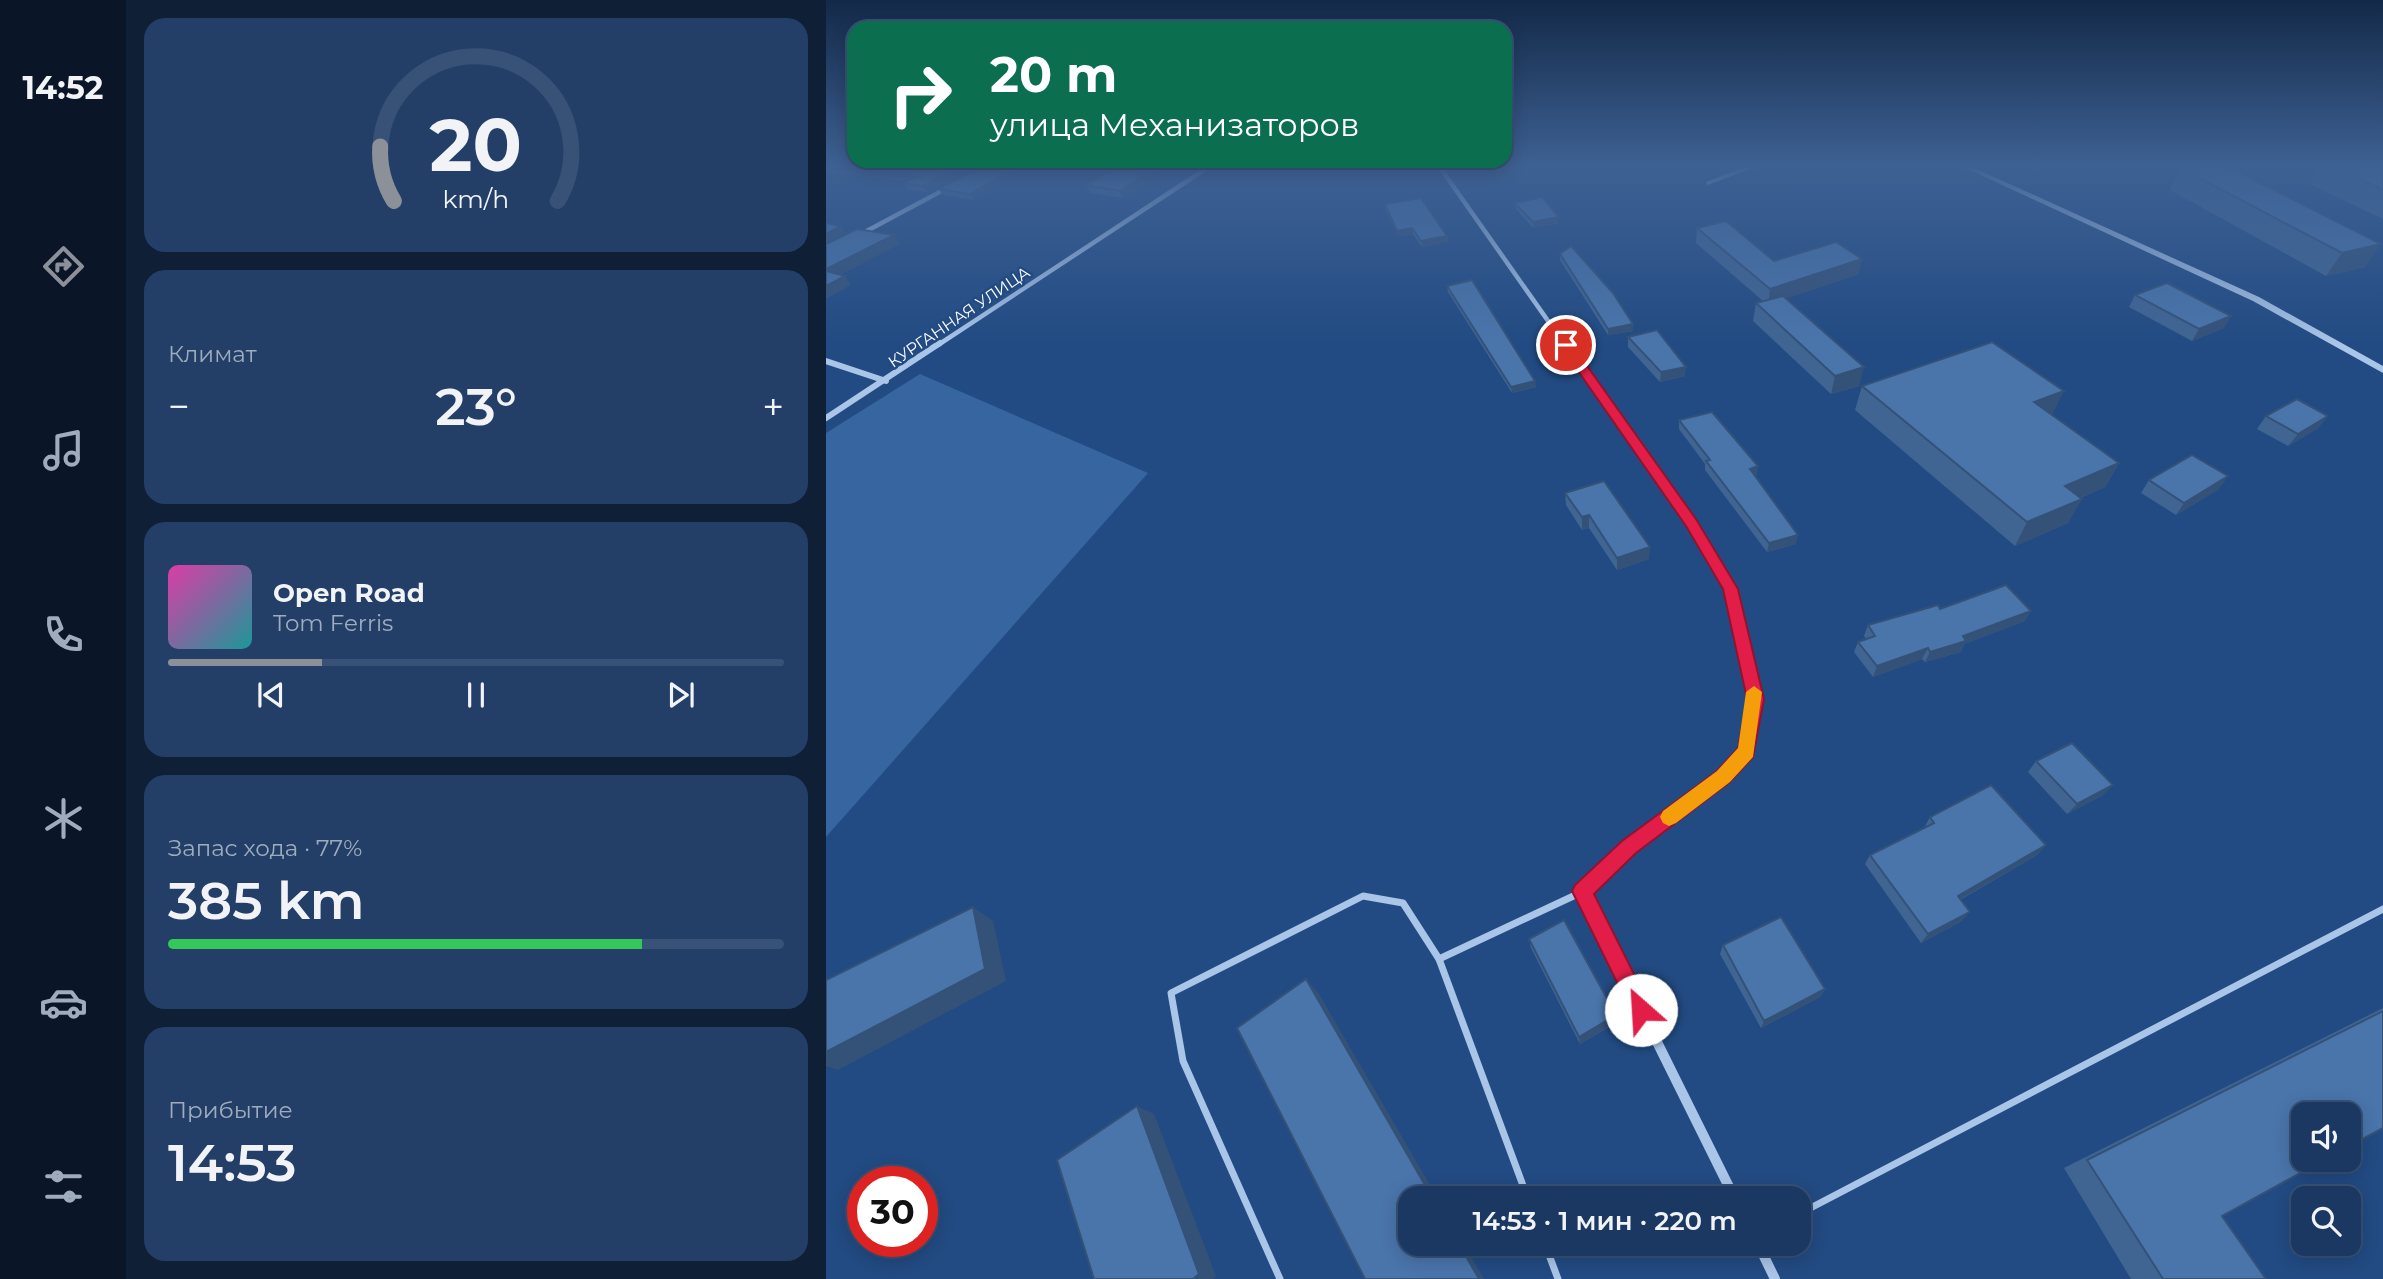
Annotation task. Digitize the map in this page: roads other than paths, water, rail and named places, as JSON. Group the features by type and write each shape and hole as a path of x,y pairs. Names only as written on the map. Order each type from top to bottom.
{"street":[{"path":"850,240 877,226"},
{"name":"КУРГАННАЯ УЛИЦА","path":"826,418 1120,226"},
{"path":"1481,226 1691,523 1730,589 1755,699 1746,751 1723,776 1629,847 1582,891 1729,1186"},
{"path":"2095,226 2256,299 2383,370"},
{"path":"826,360 886,381"},
{"path":"1764,1256 1775,1279"}],"lane":[{"path":"1439,959 1582,891"},
{"path":"1280,1279 1183,1061 1171,993 1363,896 1403,903 1439,959 1523,1186"},
{"path":"1811,1208 2383,909"},
{"path":"1549,1256 1558,1279"}]}
